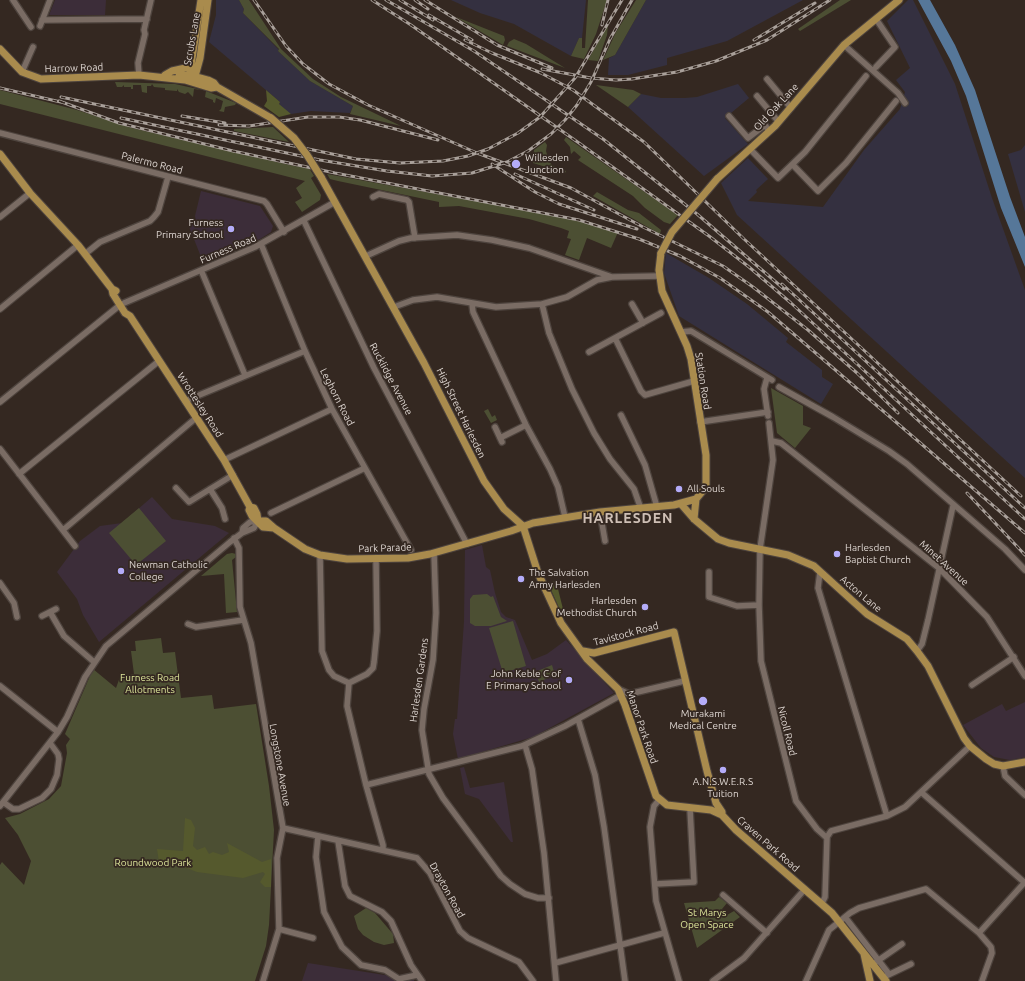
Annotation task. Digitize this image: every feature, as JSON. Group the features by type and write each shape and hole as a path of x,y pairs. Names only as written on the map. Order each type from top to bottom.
{"main road":[{"name":"Scrubs Lane","path":"192,78 190,67 201,0"},
{"name":"Scrubs Lane","path":"192,78 208,0"},
{"name":"Old Oak Lane","path":"672,232 717,179 769,131 791,108 844,45 899,0"},
{"name":"Harrow Road","path":"0,49 22,72 35,78 47,80 139,75 192,78 214,83 217,87 271,118 294,138 307,155 335,202"},
{"path":"162,76 172,71 190,67"},
{"name":"Wrottesley Road","path":"0,154 30,193 86,254 112,289 113,294 122,304 224,460 250,506 249,510 251,514 262,523"},
{"name":"High Street Harlesden","path":"335,202 424,363 484,481 504,509 523,526"},
{"name":"Station Road","path":"672,232 661,253 660,276 662,291 681,332 690,359 706,455 706,487 696,499"},
{"path":"523,526 533,522 600,512 681,504 696,499 694,519"},
{"name":"Acton Lane","path":"681,504 694,519 718,538 804,560 820,572 867,614 907,639 928,666 964,738 970,746 986,760 1003,766"},
{"name":"Park Parade","path":"262,523 274,528 305,549 320,555 347,559 376,560 408,558 434,553 523,526"},
{"name":"Manor Park Road","path":"523,526 536,568 551,604 561,623 590,660 619,692 656,796 659,800"},
{"name":"Tavistock Road","path":"583,651 594,653 674,632 684,681"},
{"path":"590,660 594,653"},
{"name":"Craven Park Road","path":"684,681 716,803 722,812 722,815 736,830 805,889 843,919 864,954 870,981"},
{"path":"1003,766 1025,762"},
{"path":"659,800 667,804 690,809 711,810 722,815"},
{"path":"711,810 716,803"},
{"name":"Craven Park Road","path":"864,954 876,962 886,978"}],"street":[{"path":"13,0 31,27"},
{"path":"40,26 50,0"},
{"path":"139,75 138,63 151,0"},
{"path":"42,20 147,19"},
{"path":"876,19 895,47 876,67"},
{"path":"844,45 898,93 905,103"},
{"path":"22,72 33,47"},
{"path":"750,149 778,178 805,152 866,76"},
{"path":"766,79 791,108"},
{"path":"756,96 778,121"},
{"path":"792,165 818,191 846,163 896,101"},
{"path":"729,116 748,138 765,125 769,131"},
{"name":"Palermo Road","path":"0,133 264,201 270,208 284,232"},
{"path":"86,254 100,242 150,221 158,212 168,177"},
{"path":"0,217 30,193"},
{"path":"373,197 379,194 407,200 409,202 415,238"},
{"name":"Furness Road","path":"0,402 122,304 261,244 304,221 335,202"},
{"name":"Rucklidge Avenue","path":"304,221 371,362 467,544"},
{"path":"366,256 399,241 415,238 456,235 499,241 542,252 612,277"},
{"name":"Leghorn Road","path":"261,244 305,351 332,409 411,550"},
{"path":"0,309 78,245"},
{"path":"201,270 245,375"},
{"path":"394,307 413,300 437,297 496,307 542,304 567,296 597,280 612,277 660,276"},
{"path":"472,304 473,312 526,425 558,487 565,517"},
{"path":"542,304 549,333 572,389 594,433 610,459 634,489 639,509"},
{"path":"632,304 643,323"},
{"path":"589,352 661,313"},
{"path":"681,332 691,331 770,379 764,389 768,414 700,422"},
{"path":"615,338 641,391 645,395 694,381"},
{"path":"185,401 305,351"},
{"path":"19,474 159,361"},
{"path":"779,387 889,451 921,475 1004,549 1025,570"},
{"path":"224,460 332,409"},
{"path":"621,415 646,465 657,507"},
{"path":"63,530 196,418"},
{"name":"Nicoll Road","path":"769,423 772,441 773,470 760,549 759,605 762,668 796,800 817,828 826,837"},
{"path":"495,427 501,440 526,425"},
{"name":"Minet Avenue","path":"772,441 786,448 939,568 987,618 1014,657 1025,676"},
{"path":"0,449 76,546"},
{"path":"271,513 365,468"},
{"path":"176,488 189,502 233,475"},
{"path":"210,490 222,508 224,519"},
{"path":"917,651 922,644 954,506"},
{"path":"600,512 605,541"},
{"path":"50,743 58,754 59,759 57,775 51,789 42,798 19,809 13,809 2,801 58,732 94,662 119,634 242,533 243,528 250,522 262,523"},
{"name":"Longstone Avenue","path":"232,540 238,552 240,607 251,643 283,828 277,858 279,929 263,981"},
{"name":"Harlesden Gardens","path":"434,553 436,613 433,660 424,709 422,730 428,770 440,793 501,876 525,894 538,898 549,898"},
{"path":"320,555 322,650 329,670 334,676 349,683"},
{"path":"349,683 367,674 372,668 374,662 377,631 376,560"},
{"path":"709,572 709,597 736,606 759,605"},
{"path":"820,572 818,588 887,816"},
{"path":"0,583 14,603 17,617"},
{"path":"42,616 56,608"},
{"path":"50,612 64,636 94,662"},
{"path":"188,624 196,627 243,620"},
{"path":"972,685 1014,657"},
{"path":"366,785 525,745 578,718 619,692 628,694 684,681"},
{"path":"349,683 347,706 366,785 379,828 383,850"},
{"path":"0,686 58,732"},
{"path":"578,718 595,775 606,839 625,981"},
{"path":"525,745 535,787 549,898 556,981"},
{"path":"822,903 825,897 826,837 830,831 887,816 905,807 970,746"},
{"path":"1003,766 1005,776 1025,795"},
{"path":"921,792 1025,882 979,933"},
{"path":"659,800 654,806 650,827 656,901 679,981"},
{"path":"655,884 694,882 690,809"},
{"name":"Drayton Road","path":"283,828 417,858 430,873 460,931 468,938 519,962 533,981"},
{"path":"318,836 316,857 324,912 342,947 361,965 385,970 399,979 417,975"},
{"path":"338,841 344,886 350,896 382,912 390,921 417,975 422,981"},
{"path":"713,981 744,958 767,934 805,889"},
{"path":"806,981 829,930 856,909 926,889 979,933 991,947 992,953 982,981"},
{"path":"723,895 767,934"},
{"name":"Craven Park Road","path":"843,919 876,962"},
{"path":"279,929 313,938"},
{"path":"555,963 664,933"},
{"path":"876,962 902,944"},
{"path":"886,978 911,964"}],"shaded area":[{"path":"55,0 106,0 105,15 49,15"},
{"path":"216,0 239,0 244,9 243,13 279,50 278,51 310,81 353,106 350,113 311,111 291,114 286,111 279,104 280,102 209,42 216,15"},
{"path":"451,0 586,0 582,38 579,38 571,56 514,24 480,13"},
{"path":"646,0 803,0 727,41 667,58 667,65 628,75 608,75 609,58 615,55"},
{"path":"908,0 913,0 955,84 992,198 1025,290 1025,478 737,215 721,183 748,158 768,179 756,190 757,192 748,201 823,207 864,150 900,109 905,92 896,80 910,68 887,21"},
{"path":"738,84 749,98 725,118 748,144 704,176 628,107 641,94 661,98 697,97"},
{"path":"1025,145 1025,212 1008,154 1021,150"},
{"name":"Furness Primary School","path":"201,191 260,206 273,226 271,232 260,239 203,262 188,224 196,221 195,216"},
{"path":"666,253 709,278 747,304 788,338 786,342 822,370 822,377 833,384 821,404 679,316 664,273"},
{"name":"Newman Catholic College","path":"152,497 172,519 215,526 229,533 99,642 83,615 77,599 57,572 80,541 100,526 122,523"},
{"path":"482,545 486,567 490,570 501,612 506,617 515,620 532,660 547,654 566,640 614,693 533,737 458,759 453,734 455,719 457,719 464,622 465,550"},
{"path":"1025,702 1025,757 1010,760 994,757 981,748 963,725 1002,704 1006,711"},
{"path":"464,767 470,788 504,782 513,842 511,842 479,799 465,794 460,768"},
{"path":"308,963 391,976 399,980 414,981 302,981"}],"green space":[{"path":"239,0 249,0 281,49 313,79 341,97 401,126 350,114 353,106 310,81 278,51 279,49 243,13 244,9"},
{"path":"588,0 607,0 596,34 584,59 571,56 579,38 582,38 582,48 585,48"},
{"path":"636,0 646,0 615,55 603,60 616,32"},
{"path":"840,0 851,0 800,31 798,29"},
{"path":"456,17 504,36 505,40 503,45"},
{"path":"608,25 607,35 598,61 588,60"},
{"path":"514,39 526,44 565,68 507,46 509,42"},
{"path":"115,82 175,84 202,90 194,89 193,97 188,92 185,94 179,92 177,89 177,91 165,90 165,88 154,87 152,84 151,86 147,86 147,93 142,92 141,85 133,85 133,89 131,89 131,87 124,87 124,85 122,87 117,87"},
{"path":"596,85 633,90 641,94 628,107"},
{"path":"0,90 77,110 132,128 294,166 309,168 314,176 311,178 321,195 320,200 302,212 295,202 302,198 296,188 305,181 0,104"},
{"path":"266,90 291,114 279,117 264,106 267,101"},
{"path":"206,91 236,103 235,105 225,107 224,112 219,111 223,101 216,98 215,103 213,102 213,100 205,97"},
{"path":"273,127 289,142 234,131 234,129"},
{"path":"566,137 678,215 670,224 664,222 645,208 633,196 578,160 581,157 574,151 571,154 570,147 564,140"},
{"path":"545,142 547,145 546,151 549,162 556,168 566,171 565,173 533,163 534,150"},
{"path":"327,174 541,213 587,223 618,232 611,248 587,238 579,260 565,255 571,239 567,238 569,231 561,228 529,219 459,206 439,207 439,202 330,179"},
{"path":"597,192 628,210 639,213 661,230 660,234 593,196"},
{"path":"771,388 803,406 803,425 811,428 795,448 777,433"},
{"path":"488,409 492,417 495,415 497,420 491,423 484,411"},
{"path":"139,508 166,541 136,565 109,533"},
{"path":"227,554 236,554 236,557 232,560 237,612 226,613 224,574 201,576"},
{"path":"556,581 563,609 560,610 548,583"},
{"path":"487,594 491,597 493,596 501,617 507,621 491,626 475,626 470,623 470,599 473,595"},
{"path":"513,621 526,666 503,673 489,628"},
{"name":"Roundwood Park","path":"161,638 163,653 175,652 181,698 212,695 214,709 256,704 269,786 274,830 269,925 266,946 255,981 0,981 0,865 2,862 24,885 31,861 18,835 5,818 20,814 49,799 61,786 67,753 66,745 70,739 65,734 93,669 116,688 120,677 134,674 131,651 136,651 135,641"},
{"path":"552,665 555,675 539,682 535,672"},
{"path":"185,818 191,820 195,828 193,846 197,850 205,847 209,854 213,852 222,855 229,852 227,843 262,862 271,859 271,887 265,887 260,882 265,874 263,872 243,878 197,872 179,865 159,862 157,849 183,851"},
{"name":"St Marys Open Space","path":"719,897 727,903 722,909 727,915 734,911 740,917 697,948 684,903 715,901"},
{"path":"366,908 375,913 393,934 394,943 384,945 374,942 363,935 358,929 354,916"}],"water":[{"path":"918,0 930,0 955,45 975,90 1010,197 1025,237 1025,267 1001,208 966,96 951,61"}],"railway":[{"path":"254,0 286,46 303,64 329,84 368,105 477,153 571,188 643,227 723,266 753,287 808,330 857,373 898,413"},
{"path":"372,0 411,25 579,143 709,236 749,267 791,303 1025,519"},
{"path":"386,0 474,51 603,139 697,214 784,289"},
{"path":"400,0 433,20"},
{"path":"415,0 428,9"},
{"path":"425,0 497,45 552,68"},
{"path":"602,25 608,0"},
{"path":"61,97 356,159 400,163 443,161 468,156 488,149 518,133 540,117 575,78 622,0"},
{"path":"121,118 320,160 387,171 432,176 472,173 507,162 528,151 551,134 565,120 577,105 591,82 610,39 632,0"},
{"path":"542,69 591,78 616,80 677,72 716,61 767,40 830,0"},
{"path":"754,40 815,3"},
{"path":"429,15 472,40"},
{"path":"465,40 541,73 573,90 644,142 744,239 1021,496"},
{"path":"0,88 65,103"},
{"path":"59,101 119,123 233,151 335,173 579,220 639,239 680,256 720,278 768,312 1025,533"},
{"path":"182,116 225,123"},
{"path":"219,125 249,126 308,117 339,117 360,120 438,140"},
{"path":"492,164 535,192 559,204 637,229"},
{"path":"515,174 594,210"},
{"path":"782,284 1025,508"},
{"path":"967,493 1025,555"}],"place":[{"name":"Willesden Junction","path":"516,164"},
{"name":"Furness Primary School","path":"231,229"},
{"name":"All Souls","path":"679,489"},
{"name":"Harlesden Baptist Church","path":"837,554"},
{"name":"Newman Catholic College","path":"121,571"},
{"name":"The Salvation Army Harlesden","path":"521,579"},
{"name":"Harlesden Methodist Church","path":"645,607"},
{"name":"John Keble C of E Primary School","path":"569,680"},
{"name":"Murakami Medical Centre","path":"703,701"},
{"name":"A.N.S.W.E.R.S Tuition","path":"723,770"}],"district":[{"name":"HARLESDEN","path":"628,518"}],"park label":[{"name":"Furness Road Allotments","path":"150,684"}]}
